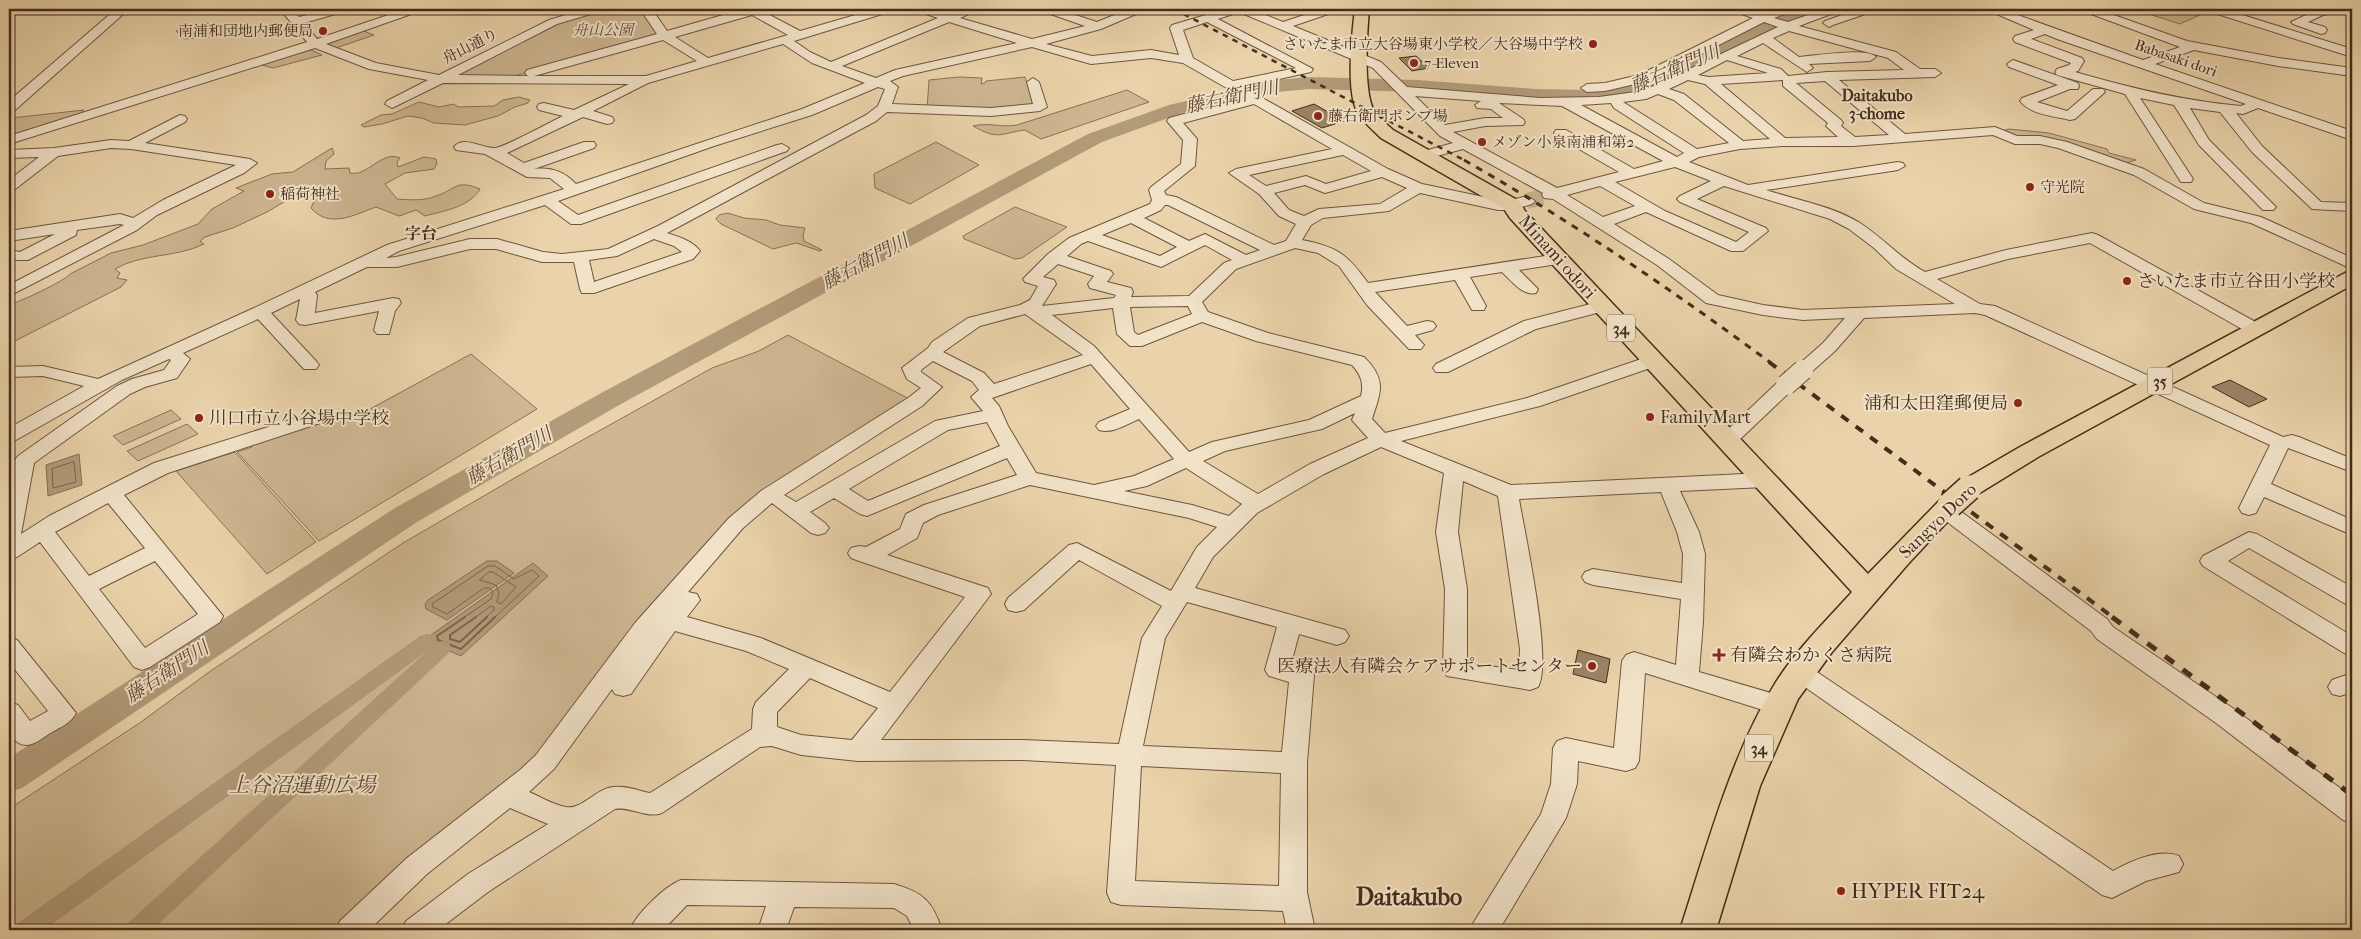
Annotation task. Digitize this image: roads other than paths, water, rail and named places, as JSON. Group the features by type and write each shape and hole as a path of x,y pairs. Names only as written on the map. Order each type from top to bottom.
{"main road":[{"name":"34","path":"1361,57 1359,35 1362,9"},
{"name":"Minami odori","path":"1361,57 1361,83 1364,107 1376,124 1388,134 1426,156 1519,203 1517,214 1868,592"},
{"name":"Sangyo Doro","path":"1698,930 1750,766 1779,704 1800,672 1868,592 1954,501 2029,452 2154,384 2227,347 2255,329 2352,277"}],"street":[{"path":"110,9 72,41 85,42 101,39 136,9"},
{"path":"9,108 123,9"},
{"path":"286,9 315,44 373,66 441,79 647,80"},
{"path":"296,22 342,9"},
{"path":"9,140 315,44 416,9"},
{"name":"舟山通り","path":"392,104 570,13 597,9"},
{"path":"646,9 664,35 706,62"},
{"path":"508,80 755,9 798,35"},
{"path":"497,154 647,80 888,9"},
{"path":"921,9 1028,43 1091,60 1151,54 1186,60 1256,98 1382,172 1418,188 1498,205 1519,203"},
{"path":"832,66 970,9"},
{"path":"1046,9 1097,26"},
{"path":"9,436 101,385 393,248 841,100 899,74 1055,38 1097,26 1137,9"},
{"path":"1186,60 1176,28 1236,9"},
{"path":"1242,9 1377,65 1442,130 1550,195 1602,223 1663,262 1712,299 1763,310 1803,315 1975,308 1989,310 2286,442 2352,466"},
{"path":"1282,26 1333,9"},
{"path":"1738,9 1802,31 1892,55 1918,74"},
{"path":"1398,85 1522,89 1605,87 1643,78 1788,9"},
{"path":"1398,85 1456,95 1564,108 1646,95 1688,76 1787,25 1834,9"},
{"path":"1829,23 1870,9"},
{"name":"Babasaki dori","path":"1991,9 2046,30 2352,136"},
{"path":"2087,9 2193,46 2278,62 2352,72"},
{"path":"2212,9 2349,46"},
{"path":"2338,9 2320,12 2297,22 2349,46"},
{"path":"1208,18 1307,69 1235,87"},
{"path":"1190,22 1290,73"},
{"path":"2046,30 2019,39 2078,61 2074,68 2061,72 2133,96 2186,179"},
{"path":"1764,38 1824,77 1902,139"},
{"path":"360,264 397,262 443,249 470,244 497,244 542,257 581,258 611,253 654,234 818,148 871,118 884,108 892,87 832,66 794,48 785,39"},
{"path":"2144,64 2193,46"},
{"path":"2336,70 2337,63 2349,46"},
{"path":"1797,61 1840,57 1871,57 1878,51"},
{"path":"1726,56 1777,72 1786,78 1788,83 1836,123 1833,126 1853,142"},
{"path":"2014,64 2069,85 2098,92 2225,109 2243,110 2258,103"},
{"path":"1688,76 1709,81 1935,74"},
{"path":"1709,81 1782,142"},
{"path":"884,108 992,112 1040,107 1033,82"},
{"path":"2069,85 2027,101 2038,108 2070,116 2098,92"},
{"path":"1659,90 1679,97 1740,145"},
{"path":"1442,130 1485,122 1518,122 1494,105 1466,104 1456,95"},
{"path":"1160,200 1156,190 1188,166 1190,139 1174,121 1256,98"},
{"path":"1614,99 1619,105 1695,154"},
{"path":"2178,102 2204,142 2268,207"},
{"path":"544,107 607,120"},
{"path":"1564,108 1676,162 1746,189 1835,216 1854,226 1880,245 1902,266 1975,308"},
{"path":"2225,109 2257,149 2317,206 2352,207"},
{"path":"131,145 161,125 180,119"},
{"path":"546,199 576,221 782,148 759,128"},
{"path":"1550,195 1676,162 1695,154 1740,145 1782,142 1853,142 1995,131 2015,140 2040,140 2062,145 2140,172 2199,206 2256,220 2352,264"},
{"path":"1561,133 1631,173"},
{"path":"9,154 54,152 111,144 131,145 250,163 9,291"},
{"path":"1426,156 1464,144"},
{"path":"522,168 590,145"},
{"path":"461,147 479,146 532,174 544,171 554,175 564,180 573,190"},
{"path":"1305,222 1284,213 1264,191 1236,173 1345,150"},
{"path":"9,187 54,152"},
{"path":"1746,189 1898,166"},
{"path":"1264,191 1306,180 1325,189 1382,172"},
{"path":"1603,182 1647,207 1737,248 1760,231 1685,199 1724,180"},
{"path":"1292,242 1305,222 1319,214 1384,208 1418,188"},
{"path":"1031,310 1048,284 1031,279 1054,257 1075,241 1156,207 1160,200"},
{"path":"1160,200 1171,200 1272,250"},
{"path":"1602,223 1647,207"},
{"path":"1131,217 1189,247"},
{"path":"9,236 120,219 134,223"},
{"path":"9,254 22,257 82,225"},
{"path":"581,258 588,289 687,256 692,250 680,243 654,234"},
{"path":"1088,236 1161,262 1205,239 1244,260"},
{"path":"1922,278 2006,256 2092,238 2255,329"},
{"path":"1054,257 1105,274 1096,284 1125,292 1121,302 1126,334 1136,342 1198,309 1230,266 1292,242 1323,249 1345,263 1364,289 1402,333 1415,345"},
{"path":"1364,289 1558,259"},
{"path":"1506,267 1530,289"},
{"path":"1460,275 1478,306"},
{"path":"301,291 309,295 305,320 393,303 387,311 383,330"},
{"path":"350,930 417,866 530,778 545,762 643,629 736,524 768,496 907,406 933,387 913,375 911,368 932,354 938,346 974,322 1031,310 1121,302 1198,309 1262,337 1358,360 1369,370 1374,384 1362,420 1381,440 1454,472 1508,492 1765,480"},
{"path":"1442,368 1530,325 1602,306"},
{"path":"1031,310 1094,357 1186,460 1258,504"},
{"path":"260,312 310,365"},
{"path":"1728,440 1829,347 1858,313"},
{"path":"1402,333 1428,326"},
{"path":"170,352 181,359 171,374 146,380 116,394 111,400 29,455 26,460 9,539 12,550 42,530 161,468 313,419"},
{"path":"932,354 978,377 990,390"},
{"path":"1030,478 1011,449 990,406 980,397 990,390 1094,357"},
{"path":"1294,899 1121,893 1129,754 1154,638 1205,552 1250,508 1318,469 1381,440 1534,402 1653,361"},
{"path":"9,372 42,370 101,385"},
{"path":"1091,492 1140,481 1219,446 1315,425 1368,400"},
{"path":"1106,426 1142,411"},
{"path":"818,528 788,506 834,489 942,426 994,415"},
{"path":"2249,508 2286,442"},
{"path":"834,489 867,509 1011,449"},
{"path":"1454,472 1447,532 1456,589 1455,670 1530,681 1532,649 1508,492"},
{"path":"858,750 980,594 861,554 910,533 913,519 931,510 1030,478 1192,512 1233,525"},
{"path":"1668,486 1688,532 1694,554 1687,676"},
{"path":"2261,488 2352,528"},
{"path":"42,530 142,662 212,616 111,493"},
{"path":"1954,501 2099,625 2105,633 2226,716 2352,812"},
{"path":"2352,597 2249,540 2211,561 2352,647"},
{"path":"1016,604 1077,550 1178,597 1290,622 1337,636"},
{"path":"85,587 158,551"},
{"path":"1593,577 1693,593"},
{"path":"623,687 670,621 689,600"},
{"path":"670,621 753,644 893,704"},
{"path":"1290,622 1277,670 1302,675 1294,763 1294,899 1302,930"},
{"path":"9,646 64,713 27,735 9,712"},
{"path":"1483,930 1553,818 1564,784 1566,748 1626,761 1634,661 1779,704"},
{"path":"764,737 765,709 806,667"},
{"path":"1800,672 2112,886 2128,875 2142,869 2169,864"},
{"path":"416,930 478,883 609,799 622,797 653,805 755,738 772,736 801,746 858,750 1022,750 1294,763"},
{"path":"508,795 565,819 577,818"},
{"path":"644,930 681,892 894,896 910,901 924,916 928,930"},
{"path":"772,930 784,893"}],"water":[{"path":"79,454 82,485 48,496 46,465"},
{"path":"487,561 497,561 514,573 447,620 426,609 425,604 428,600"},
{"path":"533,563 548,576 461,656 424,640"}],"waterway":[{"name":"藤右衛門川","path":"9,777 406,515 612,398 824,285 969,204 1095,138 1176,109 1277,86 1309,83 1417,86 1536,95 1590,96 1634,90 1689,67 1747,35 1806,9"},
{"path":"26,930 427,641"},
{"path":"136,930 442,648"}],"tunnel":[{"path":"1527,201 1544,197"}],"railway":[{"path":"1174,9 1466,161"},
{"path":"1464,160 1543,207 1620,257 1771,363"},
{"path":"1769,362 2114,618"},
{"path":"2112,617 2352,795"}],"place":[{"name":"南浦和団地内郵便局","path":"323,31"},
{"name":"さいたま市立大谷場東小学校／大谷場中学校","path":"1593,44"},
{"name":"7-Eleven","path":"1414,63"},
{"name":"藤右衛門ポンプ場","path":"1318,116"},
{"name":"メゾン小泉南浦和第2","path":"1482,142"},
{"name":"守光院","path":"2030,187"},
{"name":"稲荷神社","path":"270,194"},
{"name":"さいたま市立谷田小学校","path":"2127,281"},
{"name":"浦和太田窪郵便局","path":"2018,403"},
{"name":"FamilyMart","path":"1650,417"},
{"name":"川口市立小谷場中学校","path":"199,418"},
{"name":"有隣会わかくさ病院","path":"1719,655"},
{"name":"医療法人有隣会ケアサポートセンター","path":"1592,666"},
{"name":"HYPER FIT24","path":"1841,891"}],"district":[{"name":"Daitakubo 3-chome","path":"1877,104"},
{"name":"字台","path":"421,233"},
{"name":"Daitakubo","path":"1409,897"}],"park label":[{"name":"舟山公園","path":"603,30"},
{"name":"上谷沼運動広場","path":"302,785"}]}
